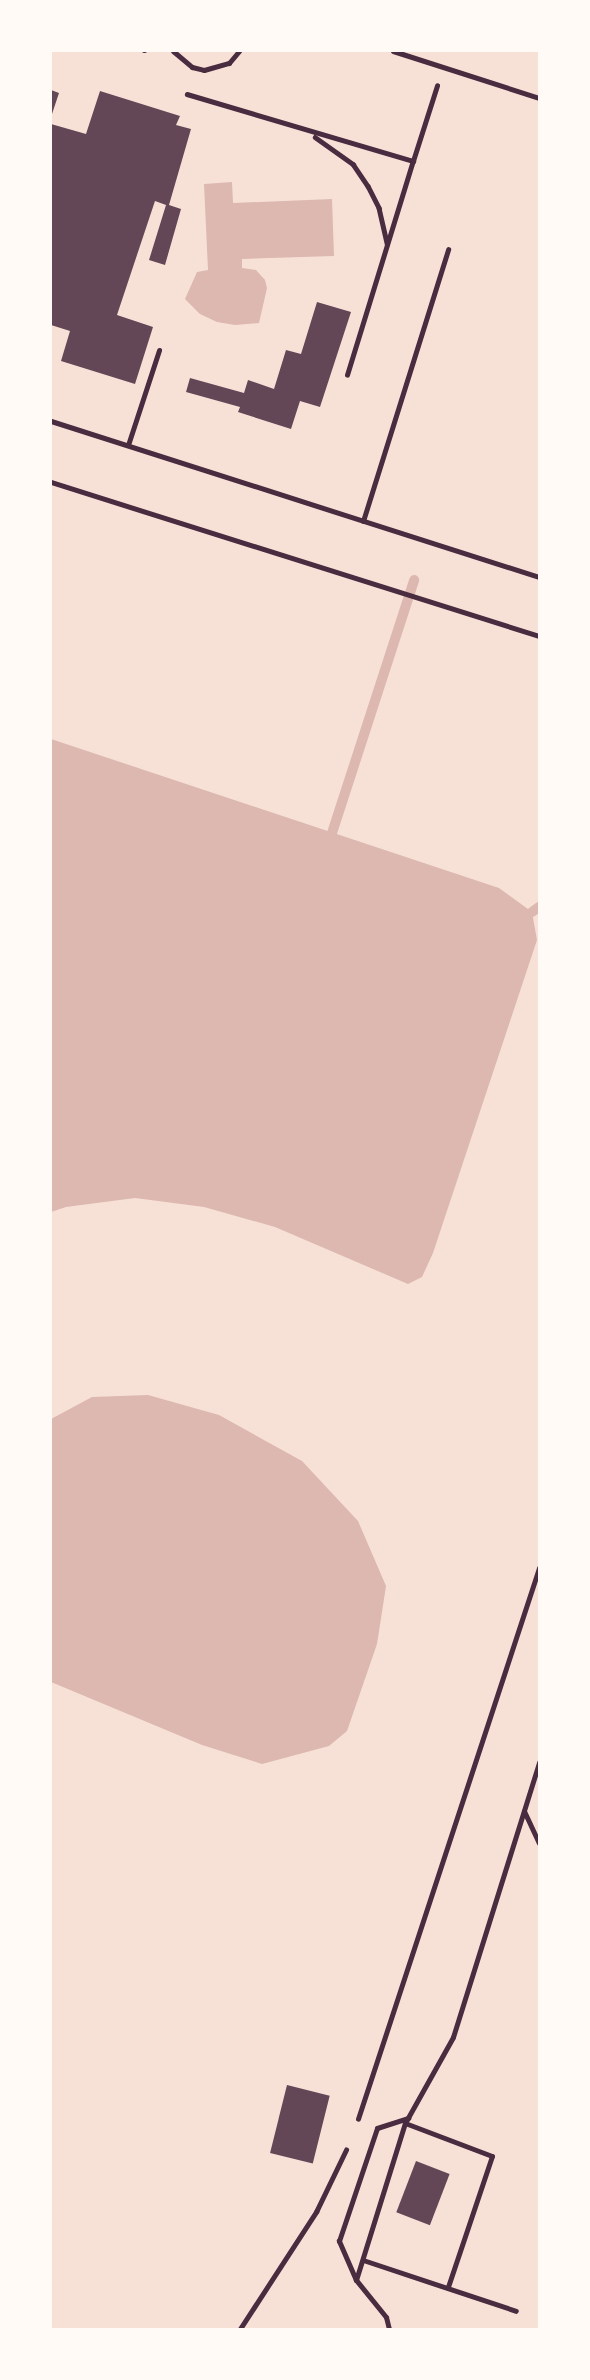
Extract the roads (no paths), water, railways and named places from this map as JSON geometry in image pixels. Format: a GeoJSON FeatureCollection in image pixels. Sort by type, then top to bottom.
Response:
{"type":"FeatureCollection","features":[{"type":"Feature","properties":{"kind":"lane"},"geometry":{"type":"LineString","coordinates":[[173,51],[192,67],[204,70],[229,62],[239,51]]}},
{"type":"Feature","properties":{"kind":"lane"},"geometry":{"type":"LineString","coordinates":[[393,51],[539,98]]}},
{"type":"Feature","properties":{"kind":"lane"},"geometry":{"type":"LineString","coordinates":[[363,521],[448,249]]}},
{"type":"Feature","properties":{"kind":"lane"},"geometry":{"type":"LineString","coordinates":[[128,446],[159,350]]}},
{"type":"Feature","properties":{"kind":"lane"},"geometry":{"type":"LineString","coordinates":[[51,421],[539,577]]}},
{"type":"Feature","properties":{"kind":"lane"},"geometry":{"type":"LineString","coordinates":[[356,2280],[406,2120],[453,2038],[539,1762]]}},
{"type":"Feature","properties":{"kind":"lane"},"geometry":{"type":"LineString","coordinates":[[524,1811],[539,1843]]}},
{"type":"Feature","properties":{"kind":"lane"},"geometry":{"type":"LineString","coordinates":[[389,2329],[386,2317],[356,2280],[339,2241],[377,2128],[406,2120],[492,2156],[448,2287]]}},
{"type":"Feature","properties":{"kind":"lane"},"geometry":{"type":"LineString","coordinates":[[363,2260],[516,2311]]}},
{"type":"Feature","properties":{"kind":"waterway"},"geometry":{"type":"LineString","coordinates":[[332,833],[414,580]]}},
{"type":"Feature","properties":{"kind":"waterway"},"geometry":{"type":"LineString","coordinates":[[532,912],[539,907]]}}]}
